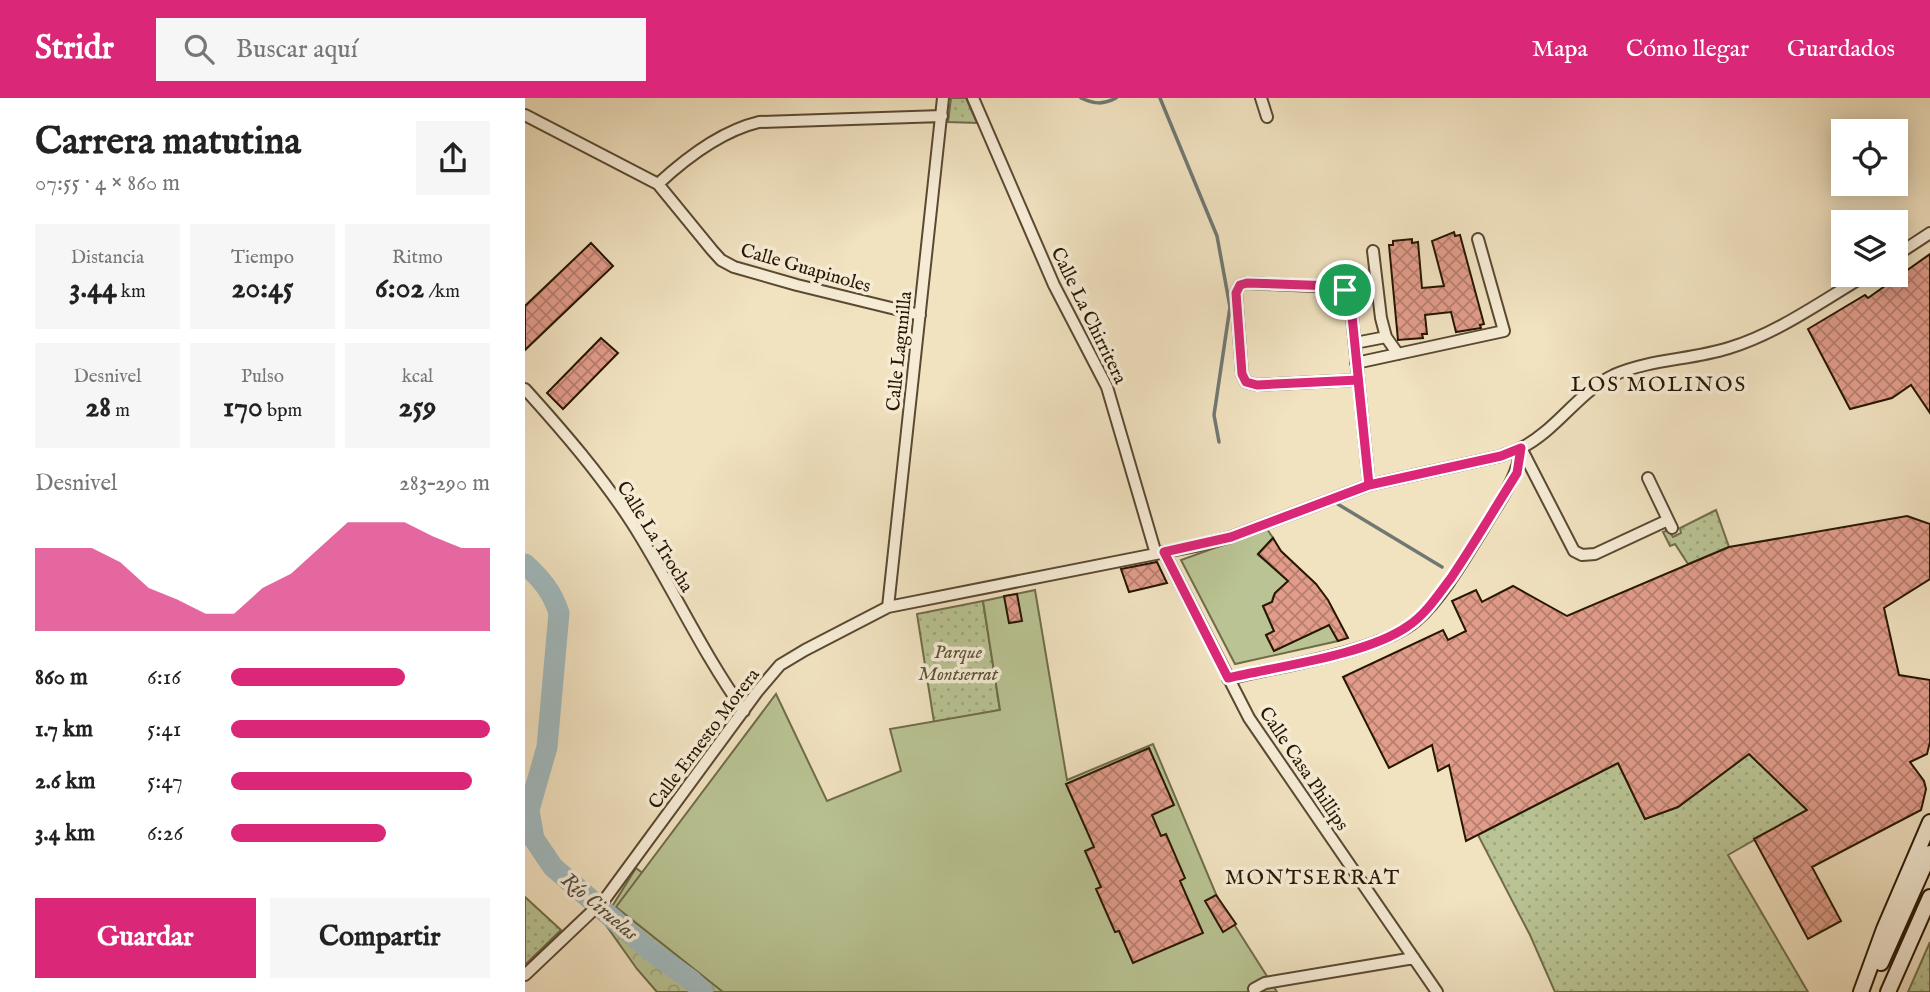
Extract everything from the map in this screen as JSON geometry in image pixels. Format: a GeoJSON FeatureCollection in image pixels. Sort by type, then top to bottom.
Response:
{"type":"FeatureCollection","features":[{"type":"Feature","properties":{"kind":"main road"},"geometry":{"type":"LineString","coordinates":[[1861,992],[1930,822]]}},
{"type":"Feature","properties":{"kind":"main road"},"geometry":{"type":"LineString","coordinates":[[1868,992],[1930,853]]}},
{"type":"Feature","properties":{"kind":"main road"},"geometry":{"type":"LineString","coordinates":[[1888,992],[1930,897]]}},
{"type":"Feature","properties":{"kind":"main road"},"geometry":{"type":"LineString","coordinates":[[1898,992],[1930,918]]}},
{"type":"Feature","properties":{"kind":"street","name":"Calle Lagunilla"},"geometry":{"type":"LineString","coordinates":[[888,607],[943,98]]}},
{"type":"Feature","properties":{"kind":"street","name":"Calle La Chirritera"},"geometry":{"type":"LineString","coordinates":[[973,98],[1054,285],[1107,387],[1160,553]]}},
{"type":"Feature","properties":{"kind":"street"},"geometry":{"type":"LineString","coordinates":[[1261,98],[1267,117]]}},
{"type":"Feature","properties":{"kind":"street","name":"Calle Guapinoles"},"geometry":{"type":"LineString","coordinates":[[525,115],[658,184],[721,260],[734,267],[920,315]]}},
{"type":"Feature","properties":{"kind":"street"},"geometry":{"type":"LineString","coordinates":[[658,184],[678,165],[742,126],[759,122],[941,116]]}},
{"type":"Feature","properties":{"kind":"street"},"geometry":{"type":"LineString","coordinates":[[1908,247],[1930,233]]}},
{"type":"Feature","properties":{"kind":"street"},"geometry":{"type":"LineString","coordinates":[[1356,363],[1504,331],[1478,239]]}},
{"type":"Feature","properties":{"kind":"street"},"geometry":{"type":"LineString","coordinates":[[1373,251],[1381,318],[1386,337],[1398,354]]}},
{"type":"Feature","properties":{"kind":"street"},"geometry":{"type":"LineString","coordinates":[[1358,380],[1257,385],[1246,382],[1242,374],[1236,293],[1240,285],[1335,286],[1345,290],[1350,296],[1369,485]]}},
{"type":"Feature","properties":{"kind":"street","name":"Calle Ernesto Morera"},"geometry":{"type":"LineString","coordinates":[[525,975],[604,899],[780,665],[888,607],[1231,537],[1369,485],[1501,456],[1521,448],[1544,432],[1597,384],[1642,365],[1730,348],[1759,337],[1845,287]]}},
{"type":"Feature","properties":{"kind":"street"},"geometry":{"type":"LineString","coordinates":[[1355,343],[1386,337]]}},
{"type":"Feature","properties":{"kind":"street","name":"Calle La Trocha"},"geometry":{"type":"LineString","coordinates":[[525,389],[594,471],[632,523],[717,672],[744,710]]}},
{"type":"Feature","properties":{"kind":"street"},"geometry":{"type":"LineString","coordinates":[[1521,448],[1569,545],[1582,555],[1595,554],[1670,524],[1648,478]]}},
{"type":"Feature","properties":{"kind":"street"},"geometry":{"type":"LineString","coordinates":[[1228,678],[1355,649],[1397,633],[1417,620],[1469,551],[1517,473],[1521,448]]}},
{"type":"Feature","properties":{"kind":"street","name":"Calle Casa Phillips"},"geometry":{"type":"LineString","coordinates":[[1160,553],[1257,729],[1437,992]]}},
{"type":"Feature","properties":{"kind":"street"},"geometry":{"type":"LineString","coordinates":[[1254,989],[1265,984],[1414,958]]}},
{"type":"Feature","properties":{"kind":"green space"},"geometry":{"type":"Polygon","coordinates":[[[951,98],[966,98],[977,123],[948,122],[951,98]]]}},
{"type":"Feature","properties":{"kind":"green space"},"geometry":{"type":"Polygon","coordinates":[[[1716,510],[1729,547],[1688,564],[1675,544],[1670,546],[1663,532],[1668,530],[1673,537],[1681,533],[1680,528],[1716,510]]]}},
{"type":"Feature","properties":{"kind":"green space"},"geometry":{"type":"Polygon","coordinates":[[[1267,529],[1273,538],[1258,555],[1324,608],[1285,588],[1276,592],[1272,602],[1263,606],[1274,631],[1266,635],[1274,651],[1329,625],[1338,641],[1235,664],[1181,560],[1267,529]]]}},
{"type":"Feature","properties":{"kind":"green space"},"geometry":{"type":"Polygon","coordinates":[[[1035,590],[1067,780],[1153,744],[1218,899],[1277,992],[723,992],[616,907],[776,694],[827,801],[901,771],[890,729],[1000,710],[983,601],[1035,590]]]}},
{"type":"Feature","properties":{"kind":"green space","name":"Parque Montserrat"},"geometry":{"type":"Polygon","coordinates":[[[983,601],[1000,710],[934,722],[917,614],[983,601]]]}},
{"type":"Feature","properties":{"kind":"green space"},"geometry":{"type":"Polygon","coordinates":[[[1749,754],[1807,810],[1728,855],[1808,992],[1555,992],[1530,935],[1478,835],[1618,763],[1645,819],[1678,807],[1749,754]]]}},
{"type":"Feature","properties":{"kind":"green space"},"geometry":{"type":"Polygon","coordinates":[[[636,868],[712,926],[764,992],[657,992],[603,921],[636,868]]]}},
{"type":"Feature","properties":{"kind":"green space"},"geometry":{"type":"Polygon","coordinates":[[[525,897],[561,930],[525,965],[525,897]]]}},
{"type":"Feature","properties":{"kind":"green space"},"geometry":{"type":"Polygon","coordinates":[[[1930,942],[1930,992],[1908,992],[1930,942]]]}},
{"type":"Feature","properties":{"kind":"building"},"geometry":{"type":"Polygon","coordinates":[[[1454,232],[1455,236],[1460,235],[1484,324],[1480,325],[1481,328],[1456,332],[1451,312],[1425,315],[1427,334],[1422,334],[1423,338],[1398,340],[1389,245],[1393,245],[1393,241],[1412,239],[1412,243],[1418,242],[1422,288],[1444,286],[1432,241],[1454,232]]]}},
{"type":"Feature","properties":{"kind":"building"},"geometry":{"type":"Polygon","coordinates":[[[591,243],[613,266],[525,350],[525,306],[591,243]]]}},
{"type":"Feature","properties":{"kind":"building"},"geometry":{"type":"Polygon","coordinates":[[[1930,254],[1930,413],[1911,385],[1892,398],[1850,409],[1808,329],[1884,287],[1908,287],[1908,270],[1930,254]]]}},
{"type":"Feature","properties":{"kind":"building"},"geometry":{"type":"Polygon","coordinates":[[[601,338],[618,353],[563,409],[547,393],[601,338]]]}},
{"type":"Feature","properties":{"kind":"building"},"geometry":{"type":"Polygon","coordinates":[[[1907,516],[1930,524],[1930,579],[1884,608],[1899,675],[1930,680],[1930,742],[1927,754],[1910,762],[1924,781],[1926,789],[1923,802],[1921,810],[1812,867],[1841,921],[1808,939],[1754,839],[1807,810],[1749,754],[1678,807],[1645,819],[1618,763],[1466,841],[1449,765],[1438,771],[1432,745],[1389,768],[1343,677],[1443,630],[1448,640],[1466,631],[1452,601],[1476,590],[1482,602],[1513,586],[1567,616],[1729,547],[1907,516]]]}},
{"type":"Feature","properties":{"kind":"building"},"geometry":{"type":"Polygon","coordinates":[[[1273,538],[1281,551],[1316,584],[1328,600],[1348,638],[1338,641],[1329,625],[1274,651],[1266,635],[1274,631],[1263,606],[1272,602],[1275,593],[1288,581],[1258,554],[1273,538]]]}},
{"type":"Feature","properties":{"kind":"building"},"geometry":{"type":"Polygon","coordinates":[[[1157,562],[1167,583],[1129,592],[1121,569],[1157,562]]]}},
{"type":"Feature","properties":{"kind":"building"},"geometry":{"type":"Polygon","coordinates":[[[1017,594],[1022,621],[1009,623],[1004,596],[1017,594]]]}},
{"type":"Feature","properties":{"kind":"building"},"geometry":{"type":"Polygon","coordinates":[[[1149,748],[1174,805],[1152,815],[1161,836],[1166,834],[1185,878],[1180,881],[1203,933],[1133,963],[1119,931],[1115,932],[1096,889],[1101,887],[1085,851],[1094,847],[1066,784],[1149,748]]]}},
{"type":"Feature","properties":{"kind":"building"},"geometry":{"type":"Polygon","coordinates":[[[1216,895],[1236,924],[1223,932],[1205,901],[1216,895]]]}},
{"type":"Feature","properties":{"kind":"waterway"},"geometry":{"type":"LineString","coordinates":[[1081,98],[1099,103],[1116,98]]}},
{"type":"Feature","properties":{"kind":"waterway"},"geometry":{"type":"LineString","coordinates":[[1160,98],[1217,236],[1230,307],[1214,415],[1219,442]]}},
{"type":"Feature","properties":{"kind":"waterway"},"geometry":{"type":"LineString","coordinates":[[1336,503],[1442,567]]}},
{"type":"Feature","properties":{"kind":"waterway","name":"Río Ciruelas"},"geometry":{"type":"LineString","coordinates":[[525,564],[545,586],[559,613],[547,747],[529,810],[534,839],[553,867],[648,949],[703,992]]}},
{"type":"Feature","properties":{"kind":"district","name":"LOS MOLINOS"},"geometry":{"type":"Point","coordinates":[1659,384]}},
{"type":"Feature","properties":{"kind":"district","name":"MONTSERRAT"},"geometry":{"type":"Point","coordinates":[1313,877]}},
{"type":"Feature","properties":{"kind":"route"},"geometry":{"type":"LineString","coordinates":[[1345,290],[1335,286],[1240,285],[1236,293],[1242,374],[1246,382],[1257,385],[1358,380],[1369,485],[1501,456],[1521,448],[1517,473],[1469,551],[1438,595],[1427,610],[1407,628],[1355,649],[1228,678],[1164,552],[1231,537],[1369,485],[1350,296],[1345,290]]}}]}
